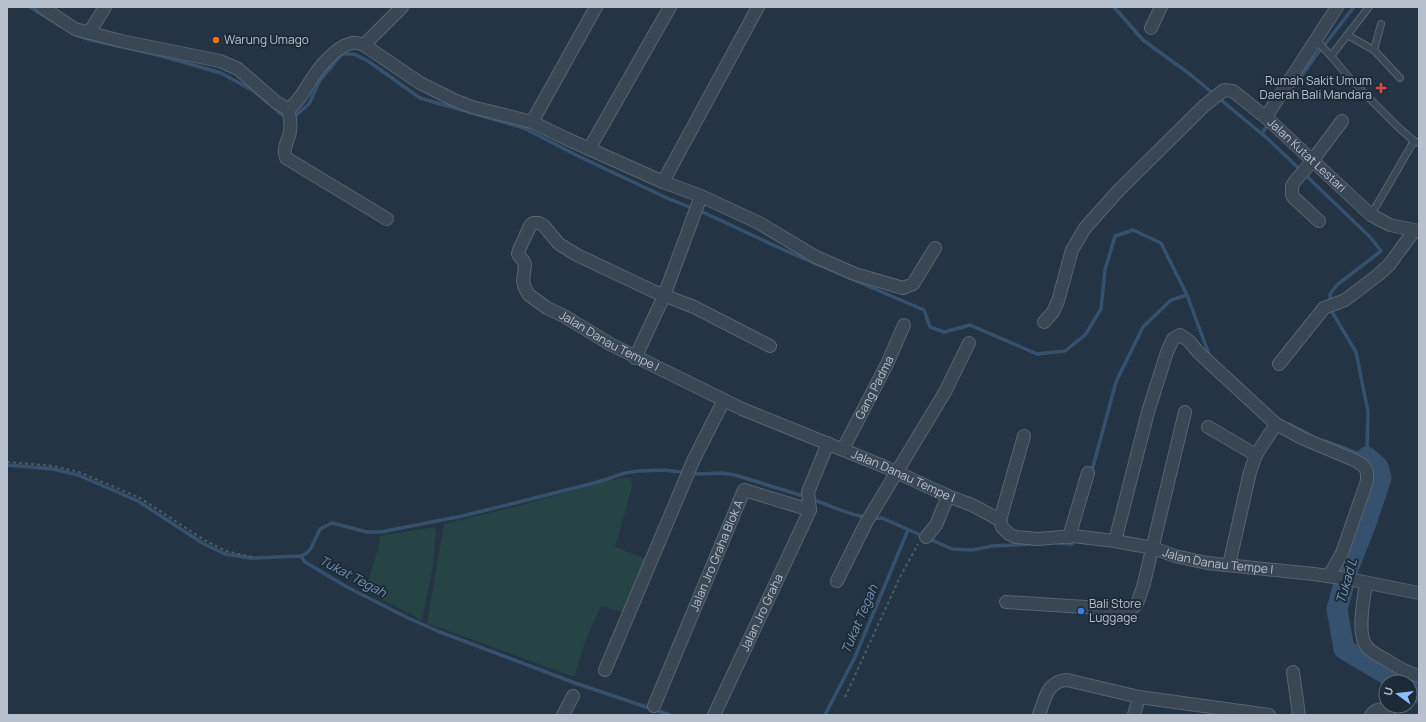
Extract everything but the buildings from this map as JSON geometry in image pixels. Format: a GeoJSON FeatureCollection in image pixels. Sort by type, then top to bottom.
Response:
{"type":"FeatureCollection","features":[{"type":"Feature","properties":{"kind":"street"},"geometry":{"type":"LineString","coordinates":[[42,7],[75,29],[121,42],[220,61],[238,69],[276,102],[289,111]]}},
{"type":"Feature","properties":{"kind":"street"},"geometry":{"type":"LineString","coordinates":[[89,33],[105,7]]}},
{"type":"Feature","properties":{"kind":"street"},"geometry":{"type":"LineString","coordinates":[[364,45],[402,7]]}},
{"type":"Feature","properties":{"kind":"street"},"geometry":{"type":"LineString","coordinates":[[532,122],[596,7]]}},
{"type":"Feature","properties":{"kind":"street"},"geometry":{"type":"LineString","coordinates":[[589,149],[670,7]]}},
{"type":"Feature","properties":{"kind":"street"},"geometry":{"type":"LineString","coordinates":[[662,182],[758,7]]}},
{"type":"Feature","properties":{"kind":"street"},"geometry":{"type":"LineString","coordinates":[[1151,28],[1161,7]]}},
{"type":"Feature","properties":{"kind":"street","name":"Jalan Kutat Lestari"},"geometry":{"type":"LineString","coordinates":[[1337,7],[1318,42],[1270,120],[1311,162],[1371,215],[1390,225],[1416,231]]}},
{"type":"Feature","properties":{"kind":"street"},"geometry":{"type":"LineString","coordinates":[[387,219],[286,158],[284,149],[290,134],[289,111],[325,62],[342,47],[354,43],[364,45],[420,83],[454,100],[472,107],[532,122],[700,199],[759,223],[816,257],[855,274],[903,288],[913,284],[935,248]]}},
{"type":"Feature","properties":{"kind":"street"},"geometry":{"type":"LineString","coordinates":[[1044,322],[1053,312],[1058,301],[1072,250],[1085,228],[1119,190],[1204,106],[1224,90],[1233,91],[1270,120]]}},
{"type":"Feature","properties":{"kind":"street"},"geometry":{"type":"LineString","coordinates":[[1319,221],[1292,195],[1292,186],[1298,176],[1311,162],[1342,121]]}},
{"type":"Feature","properties":{"kind":"street"},"geometry":{"type":"LineString","coordinates":[[635,358],[664,296],[700,199]]}},
{"type":"Feature","properties":{"kind":"street","name":"Jalan Danau Tempe I"},"geometry":{"type":"LineString","coordinates":[[664,296],[566,248],[539,223],[533,223],[530,226],[518,254],[525,265],[522,281],[529,295],[547,308],[564,316],[610,344],[635,358],[765,419],[843,449],[898,472],[948,496],[972,505],[1000,520],[1002,527],[1009,534],[1016,537],[1038,539],[1072,536],[1115,541],[1153,548],[1175,556],[1229,566],[1330,577],[1419,593]]}},
{"type":"Feature","properties":{"kind":"street"},"geometry":{"type":"LineString","coordinates":[[1279,364],[1324,308],[1345,300],[1362,288],[1389,265],[1416,231]]}},
{"type":"Feature","properties":{"kind":"street"},"geometry":{"type":"LineString","coordinates":[[664,296],[694,307],[770,346]]}},
{"type":"Feature","properties":{"kind":"street","name":"Gang Padma"},"geometry":{"type":"LineString","coordinates":[[843,449],[887,364],[904,325]]}},
{"type":"Feature","properties":{"kind":"street"},"geometry":{"type":"LineString","coordinates":[[1115,541],[1148,412],[1168,348],[1176,336],[1180,335],[1186,338],[1198,352],[1276,424],[1302,438],[1354,460],[1364,466],[1367,472],[1367,481],[1342,553],[1330,577]]}},
{"type":"Feature","properties":{"kind":"street"},"geometry":{"type":"LineString","coordinates":[[838,581],[866,523],[945,392],[969,343]]}},
{"type":"Feature","properties":{"kind":"street"},"geometry":{"type":"LineString","coordinates":[[605,670],[694,459],[724,400]]}},
{"type":"Feature","properties":{"kind":"street"},"geometry":{"type":"LineString","coordinates":[[1006,602],[1117,609],[1134,607],[1143,587],[1185,412]]}},
{"type":"Feature","properties":{"kind":"street"},"geometry":{"type":"LineString","coordinates":[[1229,566],[1243,498],[1256,455],[1276,424]]}},
{"type":"Feature","properties":{"kind":"street"},"geometry":{"type":"LineString","coordinates":[[1208,427],[1256,455]]}},
{"type":"Feature","properties":{"kind":"street"},"geometry":{"type":"LineString","coordinates":[[1000,520],[1024,436]]}},
{"type":"Feature","properties":{"kind":"street"},"geometry":{"type":"LineString","coordinates":[[810,510],[808,492],[828,443]]}},
{"type":"Feature","properties":{"kind":"street"},"geometry":{"type":"LineString","coordinates":[[1069,537],[1088,473]]}},
{"type":"Feature","properties":{"kind":"street","name":"Jalan Jro Graha Blok A"},"geometry":{"type":"LineString","coordinates":[[654,706],[744,490],[810,510]]}},
{"type":"Feature","properties":{"kind":"street"},"geometry":{"type":"LineString","coordinates":[[926,537],[936,525],[948,496]]}},
{"type":"Feature","properties":{"kind":"street","name":"Jalan Jro Graha"},"geometry":{"type":"LineString","coordinates":[[714,715],[810,510]]}},
{"type":"Feature","properties":{"kind":"street"},"geometry":{"type":"LineString","coordinates":[[1360,582],[1362,636],[1366,646],[1372,652],[1390,663],[1419,676]]}},
{"type":"Feature","properties":{"kind":"street"},"geometry":{"type":"LineString","coordinates":[[1292,672],[1299,715]]}},
{"type":"Feature","properties":{"kind":"street"},"geometry":{"type":"LineString","coordinates":[[1039,715],[1050,688],[1059,680],[1067,680],[1213,711],[1269,715]]}},
{"type":"Feature","properties":{"kind":"street"},"geometry":{"type":"LineString","coordinates":[[563,715],[573,696]]}},
{"type":"Feature","properties":{"kind":"street"},"geometry":{"type":"LineString","coordinates":[[1134,715],[1139,696]]}},
{"type":"Feature","properties":{"kind":"street"},"geometry":{"type":"LineString","coordinates":[[1371,715],[1374,711],[1381,709],[1389,715]]}},
{"type":"Feature","properties":{"kind":"lane"},"geometry":{"type":"LineString","coordinates":[[1331,56],[1369,7]]}},
{"type":"Feature","properties":{"kind":"lane"},"geometry":{"type":"LineString","coordinates":[[1374,50],[1381,24]]}},
{"type":"Feature","properties":{"kind":"lane"},"geometry":{"type":"LineString","coordinates":[[1347,35],[1374,50],[1400,78]]}},
{"type":"Feature","properties":{"kind":"lane"},"geometry":{"type":"LineString","coordinates":[[1318,42],[1353,82],[1416,142],[1371,215]]}},
{"type":"Feature","properties":{"kind":"path"},"geometry":{"type":"LineString","coordinates":[[7,462],[54,466],[79,472],[140,498],[206,541],[226,551],[252,557]]}},
{"type":"Feature","properties":{"kind":"path"},"geometry":{"type":"LineString","coordinates":[[845,697],[900,577],[916,547]]}},
{"type":"Feature","properties":{"kind":"green space"},"geometry":{"type":"Polygon","coordinates":[[[631,477],[632,487],[615,547],[649,560],[626,613],[601,606],[586,639],[574,677],[427,623],[444,524],[518,506],[607,481],[631,477]]]}},
{"type":"Feature","properties":{"kind":"green space"},"geometry":{"type":"Polygon","coordinates":[[[434,527],[436,531],[433,566],[422,619],[419,620],[415,616],[365,591],[378,549],[380,536],[434,527]]]}},
{"type":"Feature","properties":{"kind":"waterway"},"geometry":{"type":"LineString","coordinates":[[30,7],[62,27]]}},
{"type":"Feature","properties":{"kind":"waterway"},"geometry":{"type":"LineString","coordinates":[[1114,7],[1143,40],[1191,75],[1268,139],[1370,237],[1381,251],[1337,285],[1330,294],[1332,312],[1356,352],[1368,412],[1367,457],[1325,441]]}},
{"type":"Feature","properties":{"kind":"waterway"},"geometry":{"type":"LineString","coordinates":[[1286,97],[1354,7]]}},
{"type":"Feature","properties":{"kind":"waterway"},"geometry":{"type":"LineString","coordinates":[[76,35],[91,40],[158,55],[221,73],[254,91],[281,114],[295,116],[309,104],[320,80],[342,54],[354,54],[368,61],[420,98],[524,128],[578,156],[667,198],[707,214],[784,250],[924,310],[930,327],[944,332],[970,325],[1037,354],[1065,351],[1085,335],[1101,309],[1105,270],[1115,236],[1133,230],[1161,243],[1187,295],[1210,357]]}},
{"type":"Feature","properties":{"kind":"waterway"},"geometry":{"type":"LineString","coordinates":[[1262,134],[1269,122]]}},
{"type":"Feature","properties":{"kind":"waterway"},"geometry":{"type":"LineString","coordinates":[[1091,474],[1116,382],[1143,327],[1171,300],[1187,295]]}},
{"type":"Feature","properties":{"kind":"waterway"},"geometry":{"type":"LineString","coordinates":[[1289,424],[1312,436]]}},
{"type":"Feature","properties":{"kind":"waterway","name":"Tukad L"},"geometry":{"type":"LineString","coordinates":[[1367,457],[1378,467],[1381,478],[1366,523],[1348,569],[1337,609],[1344,649],[1386,674]]}},
{"type":"Feature","properties":{"kind":"waterway"},"geometry":{"type":"LineString","coordinates":[[7,465],[53,469],[78,475],[138,501],[204,544],[225,554],[251,558],[301,556],[307,553],[311,548],[320,529],[332,523],[367,532],[381,532],[462,516],[598,482],[625,473],[639,471],[663,470],[698,474],[722,473],[735,475],[800,495]]}},
{"type":"Feature","properties":{"kind":"waterway"},"geometry":{"type":"LineString","coordinates":[[817,501],[857,515],[882,518],[952,549],[972,550],[992,546],[1034,544]]}},
{"type":"Feature","properties":{"kind":"waterway","name":"Tukat Tegah"},"geometry":{"type":"LineString","coordinates":[[825,715],[855,657],[908,530]]}},
{"type":"Feature","properties":{"kind":"waterway"},"geometry":{"type":"LineString","coordinates":[[1058,543],[1072,544]]}},
{"type":"Feature","properties":{"kind":"waterway","name":"Tukat Tegah"},"geometry":{"type":"LineString","coordinates":[[301,556],[305,562],[347,587],[408,618],[440,632],[575,683],[670,715]]}},
{"type":"Feature","properties":{"kind":"place","name":"Warung Umago"},"geometry":{"type":"Point","coordinates":[216,40]}},
{"type":"Feature","properties":{"kind":"place","name":"Rumah Sakit Umum Daerah Bali Mandara"},"geometry":{"type":"Point","coordinates":[1381,88]}},
{"type":"Feature","properties":{"kind":"place","name":"Bali Store Luggage"},"geometry":{"type":"Point","coordinates":[1081,611]}}]}
